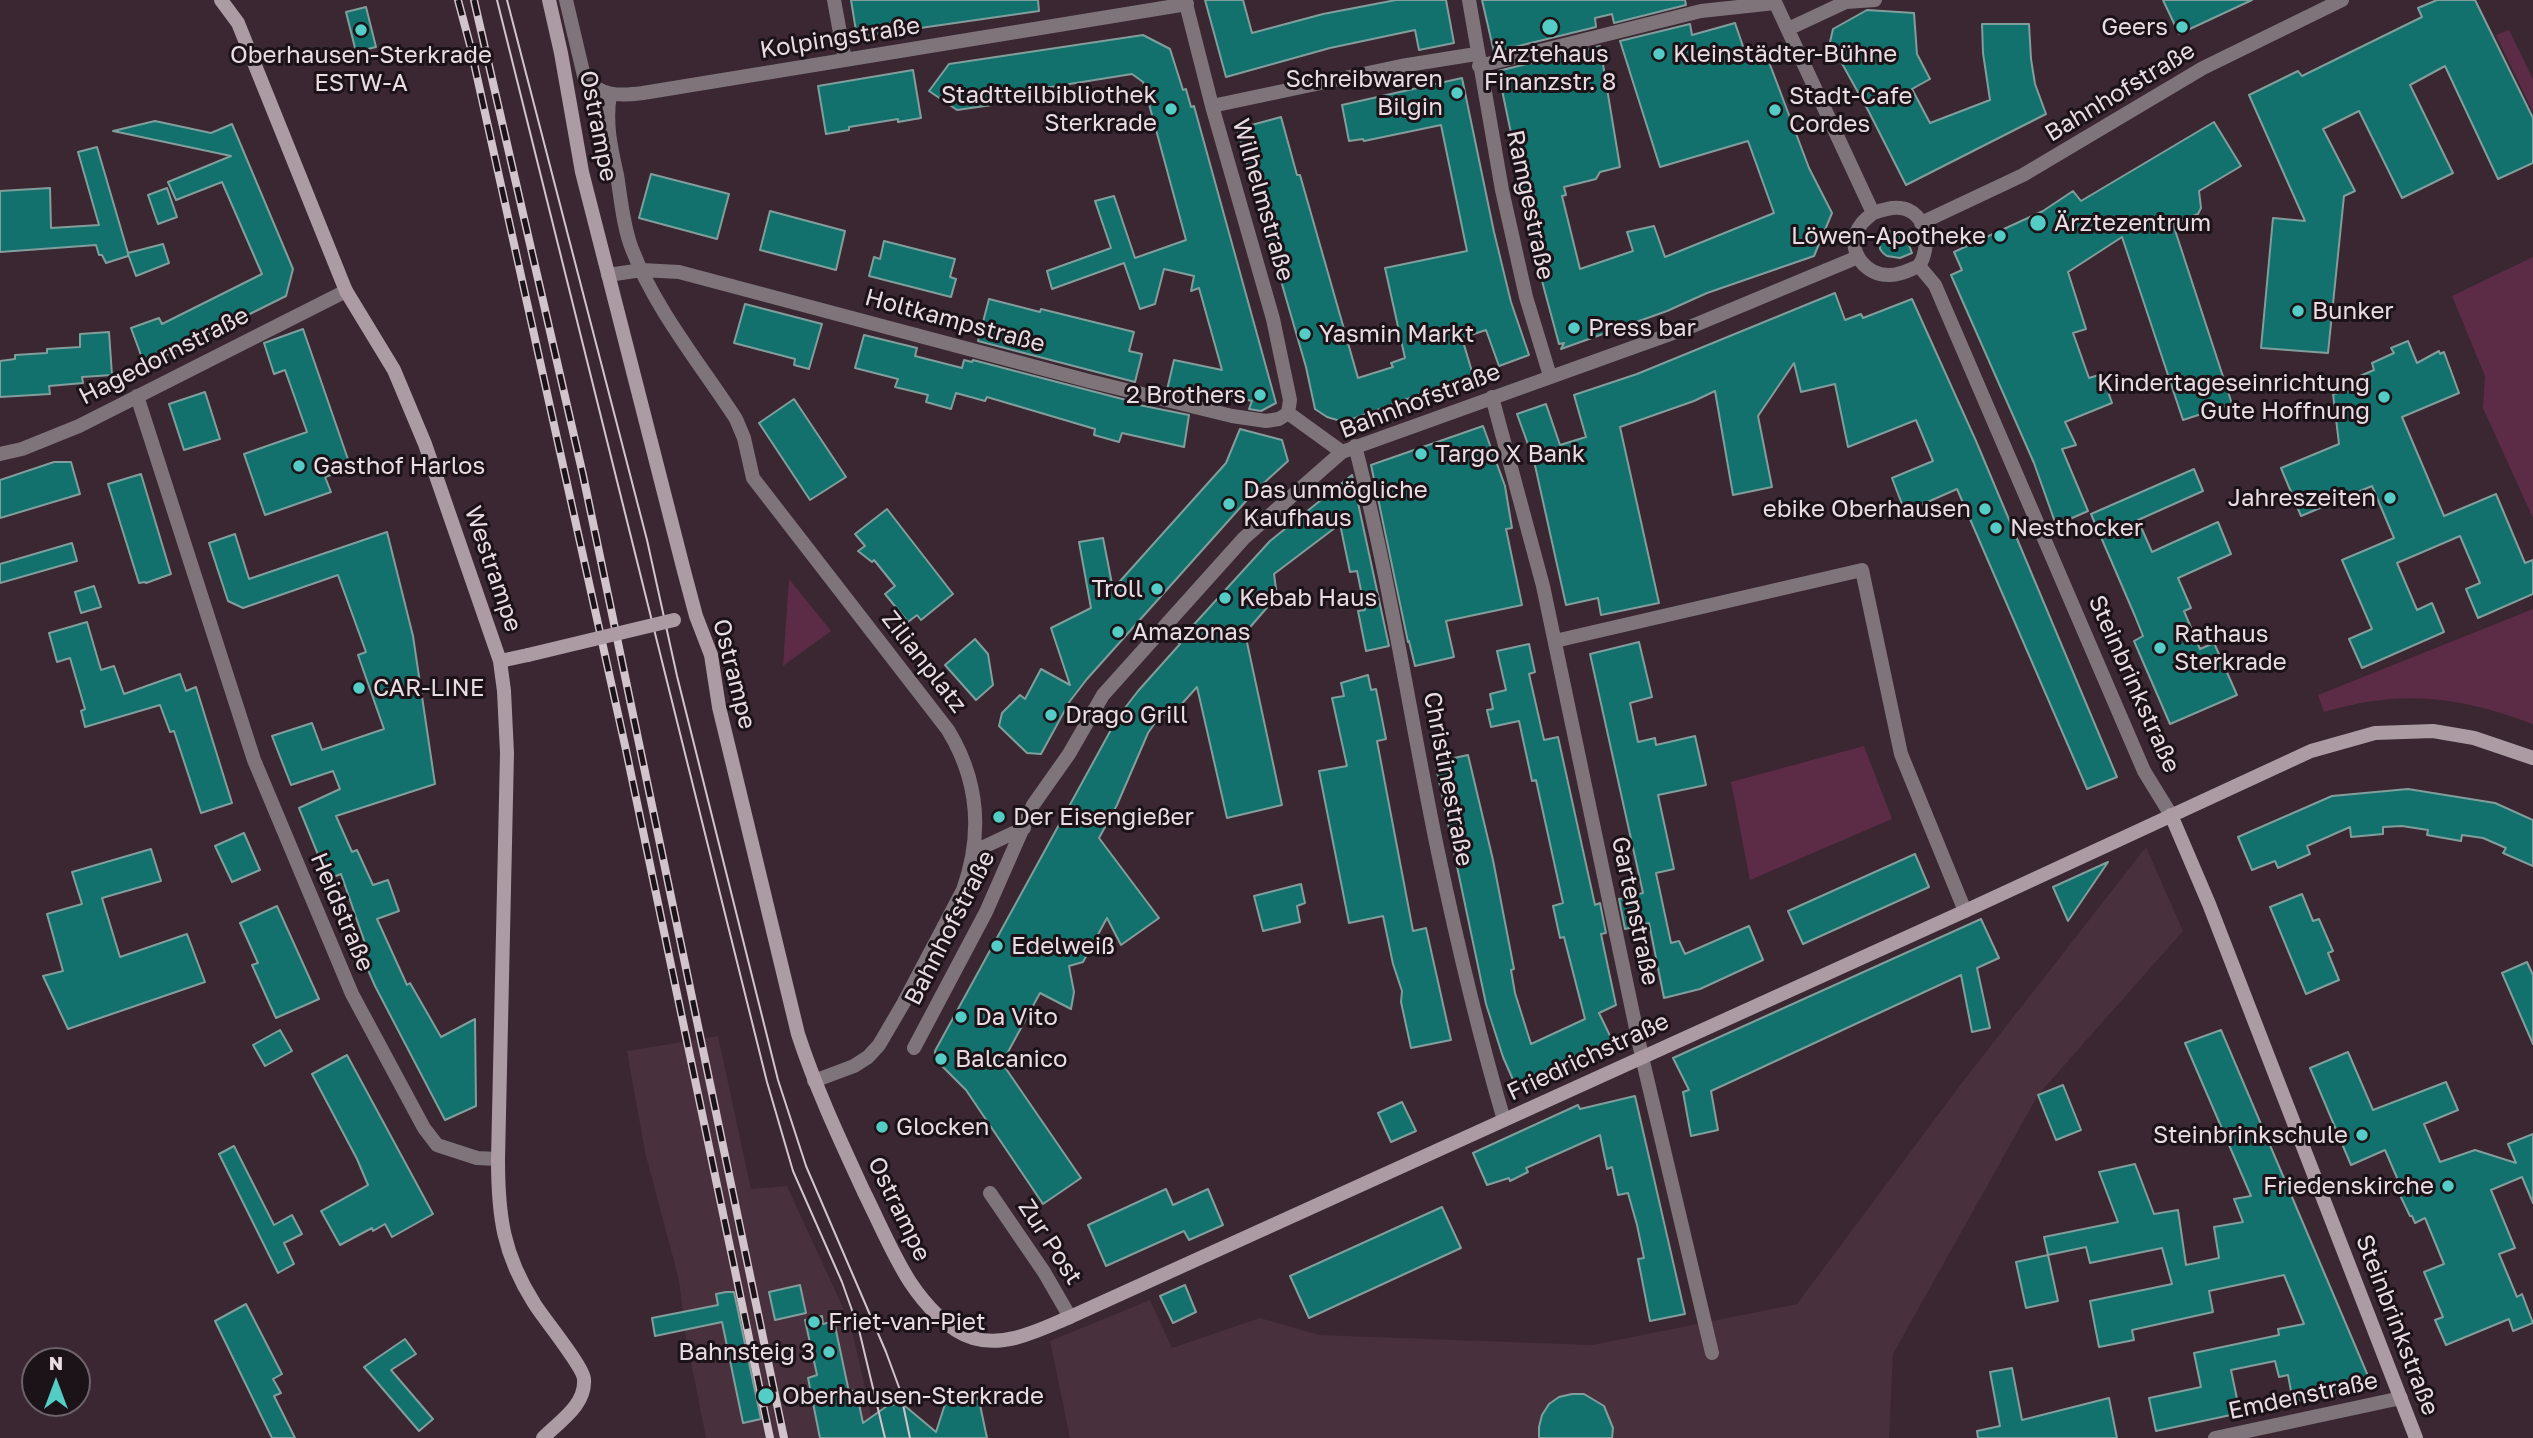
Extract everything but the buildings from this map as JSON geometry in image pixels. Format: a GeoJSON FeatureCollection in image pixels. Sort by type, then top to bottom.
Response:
{"type":"FeatureCollection","features":[{"type":"Feature","properties":{"kind":"main road","name":"Westrampe"},"geometry":{"type":"LineString","coordinates":[[221,0],[238,23],[346,291],[394,370],[413,413],[500,661],[505,702],[507,766],[498,1159]]}},
{"type":"Feature","properties":{"kind":"main road","name":"Ostrampe"},"geometry":{"type":"LineString","coordinates":[[548,0],[561,53],[582,172],[696,616],[711,655],[719,707],[784,980],[814,1081],[891,1250],[917,1292],[952,1328]]}},
{"type":"Feature","properties":{"kind":"main road"},"geometry":{"type":"LineString","coordinates":[[500,661],[696,616]]}},
{"type":"Feature","properties":{"kind":"main road","name":"Friedrichstraße"},"geometry":{"type":"LineString","coordinates":[[952,1328],[971,1338],[1002,1340],[1022,1336],[1070,1317],[2311,751],[2375,733],[2405,730],[2455,734],[2533,758]]}},
{"type":"Feature","properties":{"kind":"main road","name":"Steinbrinkstraße"},"geometry":{"type":"LineString","coordinates":[[2171,815],[2209,904],[2416,1438]]}},
{"type":"Feature","properties":{"kind":"main road"},"geometry":{"type":"LineString","coordinates":[[498,1159],[499,1213],[513,1262],[536,1306],[577,1362],[584,1377],[579,1403],[543,1438]]}},
{"type":"Feature","properties":{"kind":"street"},"geometry":{"type":"LineString","coordinates":[[566,0],[584,76],[610,95]]}},
{"type":"Feature","properties":{"kind":"street"},"geometry":{"type":"LineString","coordinates":[[834,0],[845,60]]}},
{"type":"Feature","properties":{"kind":"street","name":"Ramgestraße"},"geometry":{"type":"LineString","coordinates":[[1469,0],[1502,190],[1526,297],[1550,376]]}},
{"type":"Feature","properties":{"kind":"street"},"geometry":{"type":"LineString","coordinates":[[1788,29],[1846,2],[1875,0]]}},
{"type":"Feature","properties":{"kind":"street","name":"Bahnhofstraße"},"geometry":{"type":"LineString","coordinates":[[1921,223],[2023,175],[2203,68],[2342,0]]}},
{"type":"Feature","properties":{"kind":"street"},"geometry":{"type":"LineString","coordinates":[[1212,106],[1401,66],[1478,60],[1701,11],[1775,1],[1873,213]]}},
{"type":"Feature","properties":{"kind":"street","name":"Kolpingstraße"},"geometry":{"type":"LineString","coordinates":[[610,95],[643,93],[1186,2]]}},
{"type":"Feature","properties":{"kind":"street","name":"Wilhelmstraße"},"geometry":{"type":"LineString","coordinates":[[1186,2],[1212,106],[1273,319],[1290,400],[1288,413]]}},
{"type":"Feature","properties":{"kind":"street","name":"Ostrampe"},"geometry":{"type":"LineString","coordinates":[[610,95],[607,110],[613,157],[631,246],[642,270]]}},
{"type":"Feature","properties":{"kind":"street"},"geometry":{"type":"LineString","coordinates":[[1904,208],[1921,223],[1927,247],[1919,266],[1889,276],[1874,273],[1858,257],[1854,243],[1856,234],[1861,223],[1873,213],[1904,208]]}},
{"type":"Feature","properties":{"kind":"street","name":"Bahnhofstraße"},"geometry":{"type":"LineString","coordinates":[[914,1048],[986,912],[1032,805],[1069,754],[1103,695],[1244,538],[1349,449],[1690,327],[1858,257]]}},
{"type":"Feature","properties":{"kind":"street","name":"Steinbrinkstraße"},"geometry":{"type":"LineString","coordinates":[[1919,266],[1935,285],[2144,771],[2171,815]]}},
{"type":"Feature","properties":{"kind":"street","name":"Holtkampstraße"},"geometry":{"type":"LineString","coordinates":[[608,275],[642,270],[695,275],[1088,381],[1232,416],[1266,421],[1279,419],[1288,413]]}},
{"type":"Feature","properties":{"kind":"street","name":"Zilianplatz"},"geometry":{"type":"LineString","coordinates":[[642,270],[657,298],[736,419],[744,438],[753,478],[953,738],[968,773],[974,799],[975,851],[963,890],[903,1004],[868,1057],[854,1066],[814,1081]]}},
{"type":"Feature","properties":{"kind":"street","name":"Hagedornstraße"},"geometry":{"type":"LineString","coordinates":[[0,454],[51,438],[346,291]]}},
{"type":"Feature","properties":{"kind":"street","name":"Heidstraße"},"geometry":{"type":"LineString","coordinates":[[137,396],[254,760],[352,993],[424,1128],[437,1145],[477,1158],[498,1159]]}},
{"type":"Feature","properties":{"kind":"street","name":"Gartenstraße"},"geometry":{"type":"LineString","coordinates":[[1492,397],[1543,586],[1642,1057],[1712,1353]]}},
{"type":"Feature","properties":{"kind":"street"},"geometry":{"type":"LineString","coordinates":[[1288,413],[1349,449]]}},
{"type":"Feature","properties":{"kind":"street","name":"Christinestraße"},"geometry":{"type":"LineString","coordinates":[[1349,449],[1386,583],[1438,853],[1483,1048],[1504,1120]]}},
{"type":"Feature","properties":{"kind":"street"},"geometry":{"type":"LineString","coordinates":[[1555,641],[1862,570],[1902,754],[1965,911]]}},
{"type":"Feature","properties":{"kind":"street","name":"Bahnhofstraße"},"geometry":{"type":"LineString","coordinates":[[975,851],[1024,828]]}},
{"type":"Feature","properties":{"kind":"street","name":"Zur Post"},"geometry":{"type":"LineString","coordinates":[[990,1193],[1044,1272],[1070,1317]]}},
{"type":"Feature","properties":{"kind":"street","name":"Emdenstraße"},"geometry":{"type":"LineString","coordinates":[[2215,1438],[2401,1398]]}},
{"type":"Feature","properties":{"kind":"shaded area"},"geometry":{"type":"Polygon","coordinates":[[[2509,30],[2533,79],[2533,112],[2496,35],[2509,30]]]}},
{"type":"Feature","properties":{"kind":"shaded area"},"geometry":{"type":"Polygon","coordinates":[[[2533,257],[2533,518],[2483,408],[2485,376],[2452,296],[2533,257]]]}},
{"type":"Feature","properties":{"kind":"shaded area"},"geometry":{"type":"Polygon","coordinates":[[[789,579],[831,631],[783,666],[789,579]]]}},
{"type":"Feature","properties":{"kind":"shaded area"},"geometry":{"type":"Polygon","coordinates":[[[2533,609],[2533,724],[2480,707],[2430,699],[2379,700],[2324,712],[2318,695],[2533,609]]]}},
{"type":"Feature","properties":{"kind":"shaded area"},"geometry":{"type":"Polygon","coordinates":[[[1864,746],[1892,819],[1750,880],[1731,782],[1864,746]]]}},
{"type":"Feature","properties":{"kind":"shaded area"},"geometry":{"type":"Polygon","coordinates":[[[2146,847],[2183,931],[2038,1095],[1893,1354],[1889,1438],[1070,1438],[1050,1341],[1150,1300],[1172,1348],[1260,1318],[1319,1335],[1592,1345],[1797,1304],[1961,1084],[2146,847]]]}},
{"type":"Feature","properties":{"kind":"shaded area"},"geometry":{"type":"Polygon","coordinates":[[[718,1036],[751,1189],[787,1186],[851,1325],[876,1438],[706,1438],[685,1332],[679,1280],[645,1152],[627,1051],[718,1036]]]}},
{"type":"Feature","properties":{"kind":"tram line"},"geometry":{"type":"LineString","coordinates":[[497,0],[767,1082],[793,1171],[842,1282],[859,1330],[885,1438]]}},
{"type":"Feature","properties":{"kind":"tram line"},"geometry":{"type":"LineString","coordinates":[[507,0],[647,540],[677,676],[778,1080],[806,1166],[886,1352],[900,1390],[910,1438]]}},
{"type":"Feature","properties":{"kind":"railway"},"geometry":{"type":"LineString","coordinates":[[458,0],[626,750],[770,1438]]}},
{"type":"Feature","properties":{"kind":"railway"},"geometry":{"type":"LineString","coordinates":[[474,0],[583,475],[784,1438]]}},
{"type":"Feature","properties":{"kind":"place","name":"Ärztehaus Finanzstr. 8"},"geometry":{"type":"Point","coordinates":[1550,27]}},
{"type":"Feature","properties":{"kind":"place","name":"Geers"},"geometry":{"type":"Point","coordinates":[2182,27]}},
{"type":"Feature","properties":{"kind":"place","name":"Oberhausen-Sterkrade ESTW-A"},"geometry":{"type":"Point","coordinates":[361,30]}},
{"type":"Feature","properties":{"kind":"place","name":"Kleinstädter-Bühne"},"geometry":{"type":"Point","coordinates":[1659,54]}},
{"type":"Feature","properties":{"kind":"place","name":"Schreibwaren Bilgin"},"geometry":{"type":"Point","coordinates":[1457,93]}},
{"type":"Feature","properties":{"kind":"place","name":"Stadtteilbibliothek Sterkrade"},"geometry":{"type":"Point","coordinates":[1171,109]}},
{"type":"Feature","properties":{"kind":"place","name":"Stadt-Cafe Cordes"},"geometry":{"type":"Point","coordinates":[1775,110]}},
{"type":"Feature","properties":{"kind":"place","name":"Ärztezentrum"},"geometry":{"type":"Point","coordinates":[2038,223]}},
{"type":"Feature","properties":{"kind":"place","name":"Löwen-Apotheke"},"geometry":{"type":"Point","coordinates":[2000,236]}},
{"type":"Feature","properties":{"kind":"place","name":"Bunker"},"geometry":{"type":"Point","coordinates":[2298,311]}},
{"type":"Feature","properties":{"kind":"place","name":"Press bar"},"geometry":{"type":"Point","coordinates":[1574,328]}},
{"type":"Feature","properties":{"kind":"place","name":"Yasmin Markt"},"geometry":{"type":"Point","coordinates":[1305,334]}},
{"type":"Feature","properties":{"kind":"place","name":"2 Brothers"},"geometry":{"type":"Point","coordinates":[1260,395]}},
{"type":"Feature","properties":{"kind":"place","name":"Kindertageseinrichtung Gute Hoffnung"},"geometry":{"type":"Point","coordinates":[2384,397]}},
{"type":"Feature","properties":{"kind":"place","name":"Targo X Bank"},"geometry":{"type":"Point","coordinates":[1421,454]}},
{"type":"Feature","properties":{"kind":"place","name":"Gasthof Harlos"},"geometry":{"type":"Point","coordinates":[299,466]}},
{"type":"Feature","properties":{"kind":"place","name":"Jahreszeiten"},"geometry":{"type":"Point","coordinates":[2390,498]}},
{"type":"Feature","properties":{"kind":"place","name":"Das unmögliche Kaufhaus"},"geometry":{"type":"Point","coordinates":[1229,504]}},
{"type":"Feature","properties":{"kind":"place","name":"ebike Oberhausen"},"geometry":{"type":"Point","coordinates":[1985,509]}},
{"type":"Feature","properties":{"kind":"place","name":"Nesthocker"},"geometry":{"type":"Point","coordinates":[1996,528]}},
{"type":"Feature","properties":{"kind":"place","name":"Troll"},"geometry":{"type":"Point","coordinates":[1157,589]}},
{"type":"Feature","properties":{"kind":"place","name":"Kebab Haus"},"geometry":{"type":"Point","coordinates":[1225,598]}},
{"type":"Feature","properties":{"kind":"place","name":"Amazonas"},"geometry":{"type":"Point","coordinates":[1118,632]}},
{"type":"Feature","properties":{"kind":"place","name":"Rathaus Sterkrade"},"geometry":{"type":"Point","coordinates":[2160,648]}},
{"type":"Feature","properties":{"kind":"place","name":"CAR-LINE"},"geometry":{"type":"Point","coordinates":[359,688]}},
{"type":"Feature","properties":{"kind":"place","name":"Drago Grill"},"geometry":{"type":"Point","coordinates":[1051,715]}},
{"type":"Feature","properties":{"kind":"place","name":"Der Eisengießer"},"geometry":{"type":"Point","coordinates":[999,817]}},
{"type":"Feature","properties":{"kind":"place","name":"Edelweiß"},"geometry":{"type":"Point","coordinates":[997,946]}},
{"type":"Feature","properties":{"kind":"place","name":"Da Vito"},"geometry":{"type":"Point","coordinates":[961,1017]}},
{"type":"Feature","properties":{"kind":"place","name":"Balcanico"},"geometry":{"type":"Point","coordinates":[941,1059]}},
{"type":"Feature","properties":{"kind":"place","name":"Glocken"},"geometry":{"type":"Point","coordinates":[882,1127]}},
{"type":"Feature","properties":{"kind":"place","name":"Steinbrinkschule"},"geometry":{"type":"Point","coordinates":[2362,1135]}},
{"type":"Feature","properties":{"kind":"place","name":"Friedenskirche"},"geometry":{"type":"Point","coordinates":[2448,1186]}},
{"type":"Feature","properties":{"kind":"place","name":"Friet-van-Piet"},"geometry":{"type":"Point","coordinates":[814,1322]}},
{"type":"Feature","properties":{"kind":"place","name":"Bahnsteig 3"},"geometry":{"type":"Point","coordinates":[829,1352]}},
{"type":"Feature","properties":{"kind":"place","name":"Oberhausen-Sterkrade"},"geometry":{"type":"Point","coordinates":[766,1396]}}]}
